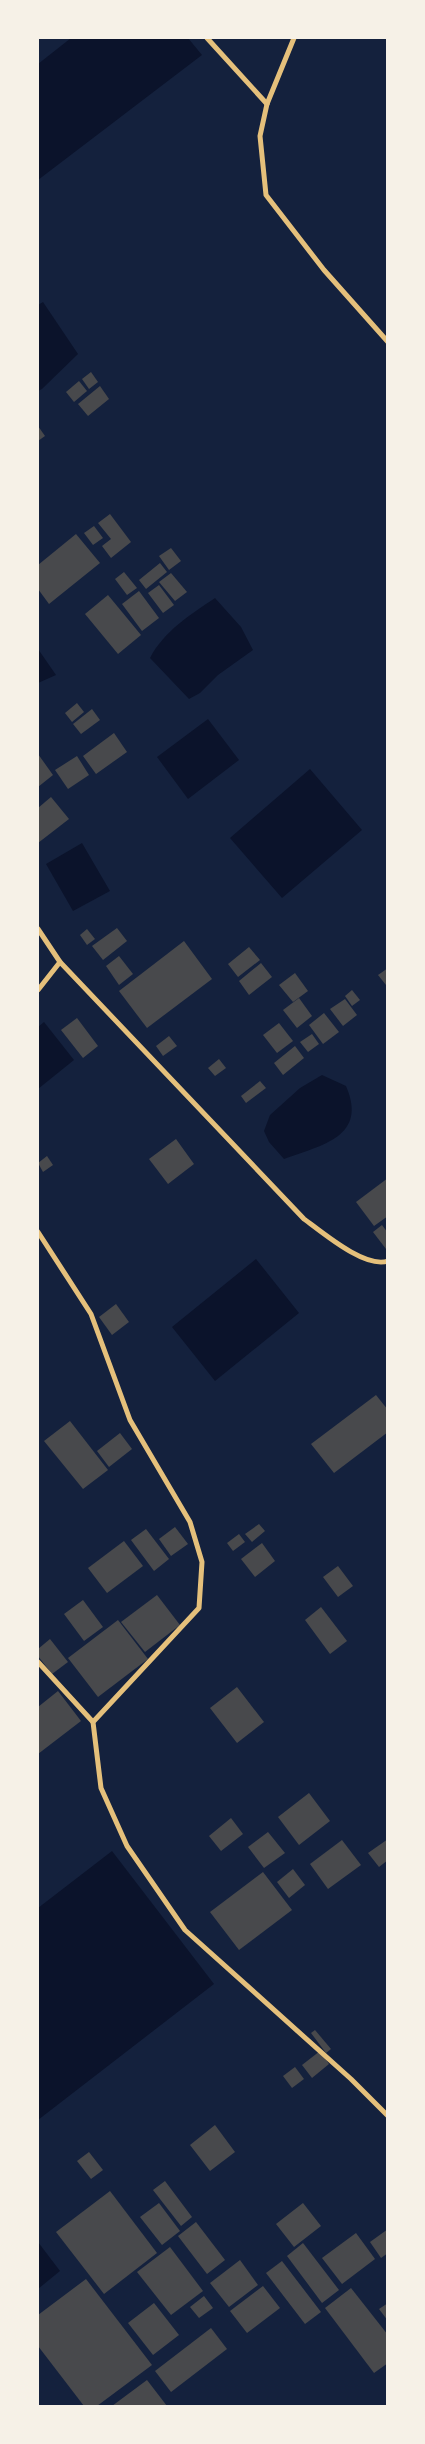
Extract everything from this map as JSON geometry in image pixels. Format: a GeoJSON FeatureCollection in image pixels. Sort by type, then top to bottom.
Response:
{"type":"FeatureCollection","features":[{"type":"Feature","properties":{"kind":"street"},"geometry":{"type":"LineString","coordinates":[[207,38],[267,104]]}},
{"type":"Feature","properties":{"kind":"street"},"geometry":{"type":"LineString","coordinates":[[294,38],[267,104],[260,136],[266,195],[324,270],[388,342]]}},
{"type":"Feature","properties":{"kind":"street"},"geometry":{"type":"LineString","coordinates":[[38,929],[60,962],[304,1219],[352,1254],[382,1263],[388,1261]]}},
{"type":"Feature","properties":{"kind":"street"},"geometry":{"type":"LineString","coordinates":[[38,990],[60,962]]}},
{"type":"Feature","properties":{"kind":"street"},"geometry":{"type":"LineString","coordinates":[[38,1232],[91,1314],[130,1420],[190,1522],[202,1562],[200,1608],[92,1722]]}},
{"type":"Feature","properties":{"kind":"street"},"geometry":{"type":"LineString","coordinates":[[38,1662],[92,1722],[100,1788],[127,1846],[185,1930],[351,2079],[388,2116]]}},
{"type":"Feature","properties":{"kind":"water"},"geometry":{"type":"Polygon","coordinates":[[[71,38],[188,38],[202,55],[38,180],[38,64],[71,38]]]}},
{"type":"Feature","properties":{"kind":"water"},"geometry":{"type":"Polygon","coordinates":[[[43,302],[78,354],[38,391],[38,305],[43,302]]]}},
{"type":"Feature","properties":{"kind":"water"},"geometry":{"type":"Polygon","coordinates":[[[215,598],[241,627],[253,650],[218,675],[200,693],[189,699],[150,658],[170,632],[187,617],[215,598]]]}},
{"type":"Feature","properties":{"kind":"water"},"geometry":{"type":"Polygon","coordinates":[[[38,649],[56,675],[38,683],[38,649]]]}},
{"type":"Feature","properties":{"kind":"water"},"geometry":{"type":"Polygon","coordinates":[[[208,719],[239,760],[188,799],[157,757],[208,719]]]}},
{"type":"Feature","properties":{"kind":"water"},"geometry":{"type":"Polygon","coordinates":[[[310,769],[362,830],[282,898],[230,838],[310,769]]]}},
{"type":"Feature","properties":{"kind":"water"},"geometry":{"type":"Polygon","coordinates":[[[82,843],[110,891],[73,911],[46,864],[82,843]]]}},
{"type":"Feature","properties":{"kind":"water"},"geometry":{"type":"Polygon","coordinates":[[[44,1022],[74,1060],[38,1089],[38,1027],[44,1022]]]}},
{"type":"Feature","properties":{"kind":"water"},"geometry":{"type":"Polygon","coordinates":[[[322,1075],[346,1086],[351,1103],[351,1117],[346,1128],[338,1136],[313,1149],[284,1159],[269,1142],[264,1131],[270,1115],[300,1088],[322,1075]]]}},
{"type":"Feature","properties":{"kind":"water"},"geometry":{"type":"Polygon","coordinates":[[[256,1259],[299,1313],[215,1381],[172,1327],[256,1259]]]}},
{"type":"Feature","properties":{"kind":"water"},"geometry":{"type":"Polygon","coordinates":[[[112,1851],[214,1984],[38,2120],[38,1908],[112,1851]]]}},
{"type":"Feature","properties":{"kind":"water"},"geometry":{"type":"Polygon","coordinates":[[[38,2242],[60,2271],[38,2289],[38,2242]]]}},
{"type":"Feature","properties":{"kind":"building"},"geometry":{"type":"Polygon","coordinates":[[[91,372],[98,382],[89,389],[82,379],[91,372]]]}},
{"type":"Feature","properties":{"kind":"building"},"geometry":{"type":"Polygon","coordinates":[[[79,381],[87,391],[74,402],[66,392],[79,381]]]}},
{"type":"Feature","properties":{"kind":"building"},"geometry":{"type":"Polygon","coordinates":[[[100,386],[109,399],[88,416],[78,404],[100,386]]]}},
{"type":"Feature","properties":{"kind":"building"},"geometry":{"type":"Polygon","coordinates":[[[38,426],[45,436],[38,441],[38,426]]]}},
{"type":"Feature","properties":{"kind":"building"},"geometry":{"type":"Polygon","coordinates":[[[110,514],[131,542],[111,558],[102,546],[111,539],[98,523],[110,514]]]}},
{"type":"Feature","properties":{"kind":"building"},"geometry":{"type":"Polygon","coordinates":[[[94,526],[103,538],[93,545],[84,533],[94,526]]]}},
{"type":"Feature","properties":{"kind":"building"},"geometry":{"type":"Polygon","coordinates":[[[76,534],[100,563],[49,604],[38,589],[38,565],[76,534]]]}},
{"type":"Feature","properties":{"kind":"building"},"geometry":{"type":"Polygon","coordinates":[[[171,548],[181,561],[169,570],[159,556],[171,548]]]}},
{"type":"Feature","properties":{"kind":"building"},"geometry":{"type":"Polygon","coordinates":[[[160,563],[167,572],[146,589],[139,580],[160,563]]]}},
{"type":"Feature","properties":{"kind":"building"},"geometry":{"type":"Polygon","coordinates":[[[124,572],[137,588],[127,595],[115,579],[124,572]]]}},
{"type":"Feature","properties":{"kind":"building"},"geometry":{"type":"Polygon","coordinates":[[[171,573],[187,592],[175,601],[159,582],[171,573]]]}},
{"type":"Feature","properties":{"kind":"building"},"geometry":{"type":"Polygon","coordinates":[[[159,585],[174,605],[163,613],[148,593],[159,585]]]}},
{"type":"Feature","properties":{"kind":"building"},"geometry":{"type":"Polygon","coordinates":[[[139,591],[159,618],[142,631],[122,604],[139,591]]]}},
{"type":"Feature","properties":{"kind":"building"},"geometry":{"type":"Polygon","coordinates":[[[108,595],[141,635],[118,654],[85,614],[108,595]]]}},
{"type":"Feature","properties":{"kind":"building"},"geometry":{"type":"Polygon","coordinates":[[[77,703],[84,712],[72,722],[65,713],[77,703]]]}},
{"type":"Feature","properties":{"kind":"building"},"geometry":{"type":"Polygon","coordinates":[[[92,709],[100,720],[81,734],[73,724],[92,709]]]}},
{"type":"Feature","properties":{"kind":"building"},"geometry":{"type":"Polygon","coordinates":[[[114,733],[127,752],[96,774],[83,756],[114,733]]]}},
{"type":"Feature","properties":{"kind":"building"},"geometry":{"type":"Polygon","coordinates":[[[38,754],[53,775],[38,787],[38,754]]]}},
{"type":"Feature","properties":{"kind":"building"},"geometry":{"type":"Polygon","coordinates":[[[77,756],[89,775],[68,789],[55,770],[77,756]]]}},
{"type":"Feature","properties":{"kind":"building"},"geometry":{"type":"Polygon","coordinates":[[[51,797],[69,819],[38,843],[38,808],[51,797]]]}},
{"type":"Feature","properties":{"kind":"building"},"geometry":{"type":"Polygon","coordinates":[[[117,928],[127,941],[103,960],[92,946],[117,928]]]}},
{"type":"Feature","properties":{"kind":"building"},"geometry":{"type":"Polygon","coordinates":[[[87,929],[95,939],[87,945],[80,935],[87,929]]]}},
{"type":"Feature","properties":{"kind":"building"},"geometry":{"type":"Polygon","coordinates":[[[184,941],[212,979],[147,1028],[119,991],[184,941]]]}},
{"type":"Feature","properties":{"kind":"building"},"geometry":{"type":"Polygon","coordinates":[[[249,947],[260,960],[238,977],[228,964],[249,947]]]}},
{"type":"Feature","properties":{"kind":"building"},"geometry":{"type":"Polygon","coordinates":[[[119,956],[133,974],[119,985],[106,966],[119,956]]]}},
{"type":"Feature","properties":{"kind":"building"},"geometry":{"type":"Polygon","coordinates":[[[261,963],[272,977],[249,995],[239,981],[261,963]]]}},
{"type":"Feature","properties":{"kind":"building"},"geometry":{"type":"Polygon","coordinates":[[[388,968],[388,984],[386,985],[378,975],[388,968]]]}},
{"type":"Feature","properties":{"kind":"building"},"geometry":{"type":"Polygon","coordinates":[[[295,973],[308,991],[293,1002],[279,985],[295,973]]]}},
{"type":"Feature","properties":{"kind":"building"},"geometry":{"type":"Polygon","coordinates":[[[352,990],[360,1000],[352,1006],[345,996],[352,990]]]}},
{"type":"Feature","properties":{"kind":"building"},"geometry":{"type":"Polygon","coordinates":[[[299,998],[312,1016],[297,1028],[283,1010],[299,998]]]}},
{"type":"Feature","properties":{"kind":"building"},"geometry":{"type":"Polygon","coordinates":[[[345,999],[357,1015],[343,1026],[330,1009],[345,999]]]}},
{"type":"Feature","properties":{"kind":"building"},"geometry":{"type":"Polygon","coordinates":[[[324,1013],[339,1032],[323,1044],[309,1025],[324,1013]]]}},
{"type":"Feature","properties":{"kind":"building"},"geometry":{"type":"Polygon","coordinates":[[[77,1018],[98,1046],[83,1058],[61,1030],[77,1018]]]}},
{"type":"Feature","properties":{"kind":"building"},"geometry":{"type":"Polygon","coordinates":[[[279,1023],[293,1041],[277,1053],[263,1035],[279,1023]]]}},
{"type":"Feature","properties":{"kind":"building"},"geometry":{"type":"Polygon","coordinates":[[[312,1034],[319,1044],[308,1052],[300,1042],[312,1034]]]}},
{"type":"Feature","properties":{"kind":"building"},"geometry":{"type":"Polygon","coordinates":[[[169,1036],[177,1046],[163,1056],[156,1046],[169,1036]]]}},
{"type":"Feature","properties":{"kind":"building"},"geometry":{"type":"Polygon","coordinates":[[[295,1046],[304,1058],[283,1075],[274,1063],[295,1046]]]}},
{"type":"Feature","properties":{"kind":"building"},"geometry":{"type":"Polygon","coordinates":[[[219,1059],[226,1068],[215,1076],[208,1068],[219,1059]]]}},
{"type":"Feature","properties":{"kind":"building"},"geometry":{"type":"Polygon","coordinates":[[[260,1081],[266,1088],[246,1103],[241,1096],[260,1081]]]}},
{"type":"Feature","properties":{"kind":"building"},"geometry":{"type":"Polygon","coordinates":[[[176,1139],[194,1164],[168,1184],[149,1159],[176,1139]]]}},
{"type":"Feature","properties":{"kind":"building"},"geometry":{"type":"Polygon","coordinates":[[[47,1156],[53,1165],[43,1172],[38,1163],[47,1156]]]}},
{"type":"Feature","properties":{"kind":"building"},"geometry":{"type":"Polygon","coordinates":[[[388,1178],[388,1216],[374,1226],[356,1202],[388,1178]]]}},
{"type":"Feature","properties":{"kind":"building"},"geometry":{"type":"Polygon","coordinates":[[[382,1225],[388,1233],[386,1249],[373,1232],[382,1225]]]}},
{"type":"Feature","properties":{"kind":"building"},"geometry":{"type":"Polygon","coordinates":[[[116,1304],[129,1322],[112,1335],[99,1317],[116,1304]]]}},
{"type":"Feature","properties":{"kind":"building"},"geometry":{"type":"Polygon","coordinates":[[[376,1395],[388,1410],[388,1432],[334,1473],[311,1444],[376,1395]]]}},
{"type":"Feature","properties":{"kind":"building"},"geometry":{"type":"Polygon","coordinates":[[[70,1421],[108,1470],[83,1489],[44,1441],[70,1421]]]}},
{"type":"Feature","properties":{"kind":"building"},"geometry":{"type":"Polygon","coordinates":[[[120,1433],[132,1449],[109,1467],[97,1451],[120,1433]]]}},
{"type":"Feature","properties":{"kind":"building"},"geometry":{"type":"Polygon","coordinates":[[[259,1524],[265,1531],[252,1542],[245,1534],[259,1524]]]}},
{"type":"Feature","properties":{"kind":"building"},"geometry":{"type":"Polygon","coordinates":[[[175,1527],[188,1544],[171,1556],[159,1539],[175,1527]]]}},
{"type":"Feature","properties":{"kind":"building"},"geometry":{"type":"Polygon","coordinates":[[[146,1529],[169,1559],[154,1571],[131,1540],[146,1529]]]}},
{"type":"Feature","properties":{"kind":"building"},"geometry":{"type":"Polygon","coordinates":[[[239,1534],[245,1542],[233,1551],[227,1543],[239,1534]]]}},
{"type":"Feature","properties":{"kind":"building"},"geometry":{"type":"Polygon","coordinates":[[[124,1541],[143,1566],[107,1593],[88,1568],[124,1541]]]}},
{"type":"Feature","properties":{"kind":"building"},"geometry":{"type":"Polygon","coordinates":[[[262,1543],[275,1561],[255,1577],[241,1559],[262,1543]]]}},
{"type":"Feature","properties":{"kind":"building"},"geometry":{"type":"Polygon","coordinates":[[[338,1566],[353,1586],[338,1597],[323,1577],[338,1566]]]}},
{"type":"Feature","properties":{"kind":"building"},"geometry":{"type":"Polygon","coordinates":[[[157,1595],[180,1625],[145,1652],[121,1622],[157,1595]]]}},
{"type":"Feature","properties":{"kind":"building"},"geometry":{"type":"Polygon","coordinates":[[[83,1600],[103,1627],[84,1641],[64,1614],[83,1600]]]}},
{"type":"Feature","properties":{"kind":"building"},"geometry":{"type":"Polygon","coordinates":[[[321,1607],[347,1641],[330,1654],[305,1620],[321,1607]]]}},
{"type":"Feature","properties":{"kind":"building"},"geometry":{"type":"Polygon","coordinates":[[[118,1620],[148,1659],[98,1697],[68,1658],[118,1620]]]}},
{"type":"Feature","properties":{"kind":"building"},"geometry":{"type":"Polygon","coordinates":[[[50,1639],[68,1662],[52,1674],[38,1656],[38,1649],[50,1639]]]}},
{"type":"Feature","properties":{"kind":"building"},"geometry":{"type":"Polygon","coordinates":[[[237,1687],[264,1722],[237,1743],[210,1708],[237,1687]]]}},
{"type":"Feature","properties":{"kind":"building"},"geometry":{"type":"Polygon","coordinates":[[[58,1691],[81,1721],[38,1754],[38,1707],[58,1691]]]}},
{"type":"Feature","properties":{"kind":"building"},"geometry":{"type":"Polygon","coordinates":[[[309,1793],[330,1821],[299,1845],[278,1817],[309,1793]]]}},
{"type":"Feature","properties":{"kind":"building"},"geometry":{"type":"Polygon","coordinates":[[[231,1818],[243,1834],[221,1851],[209,1836],[231,1818]]]}},
{"type":"Feature","properties":{"kind":"building"},"geometry":{"type":"Polygon","coordinates":[[[268,1832],[285,1853],[264,1868],[248,1847],[268,1832]]]}},
{"type":"Feature","properties":{"kind":"building"},"geometry":{"type":"Polygon","coordinates":[[[388,1839],[388,1860],[379,1867],[368,1853],[388,1839]]]}},
{"type":"Feature","properties":{"kind":"building"},"geometry":{"type":"Polygon","coordinates":[[[342,1840],[361,1865],[328,1889],[310,1864],[342,1840]]]}},
{"type":"Feature","properties":{"kind":"building"},"geometry":{"type":"Polygon","coordinates":[[[293,1869],[305,1885],[289,1898],[277,1882],[293,1869]]]}},
{"type":"Feature","properties":{"kind":"building"},"geometry":{"type":"Polygon","coordinates":[[[263,1872],[292,1910],[239,1950],[210,1912],[263,1872]]]}},
{"type":"Feature","properties":{"kind":"building"},"geometry":{"type":"Polygon","coordinates":[[[315,2030],[331,2049],[326,2053],[311,2033],[315,2030]]]}},
{"type":"Feature","properties":{"kind":"building"},"geometry":{"type":"Polygon","coordinates":[[[320,2051],[329,2064],[312,2078],[302,2065],[320,2051]]]}},
{"type":"Feature","properties":{"kind":"building"},"geometry":{"type":"Polygon","coordinates":[[[295,2067],[304,2079],[292,2088],[283,2076],[295,2067]]]}},
{"type":"Feature","properties":{"kind":"building"},"geometry":{"type":"Polygon","coordinates":[[[215,2125],[235,2152],[210,2171],[190,2145],[215,2125]]]}},
{"type":"Feature","properties":{"kind":"building"},"geometry":{"type":"Polygon","coordinates":[[[89,2152],[103,2170],[91,2179],[77,2161],[89,2152]]]}},
{"type":"Feature","properties":{"kind":"building"},"geometry":{"type":"Polygon","coordinates":[[[165,2181],[192,2217],[181,2226],[153,2190],[165,2181]]]}},
{"type":"Feature","properties":{"kind":"building"},"geometry":{"type":"Polygon","coordinates":[[[110,2191],[157,2253],[104,2294],[56,2232],[110,2191]]]}},
{"type":"Feature","properties":{"kind":"building"},"geometry":{"type":"Polygon","coordinates":[[[159,2203],[180,2231],[162,2245],[140,2217],[159,2203]]]}},
{"type":"Feature","properties":{"kind":"building"},"geometry":{"type":"Polygon","coordinates":[[[303,2203],[321,2226],[294,2247],[276,2224],[303,2203]]]}},
{"type":"Feature","properties":{"kind":"building"},"geometry":{"type":"Polygon","coordinates":[[[196,2222],[225,2260],[207,2274],[178,2236],[196,2222]]]}},
{"type":"Feature","properties":{"kind":"building"},"geometry":{"type":"Polygon","coordinates":[[[388,2229],[388,2253],[381,2258],[370,2242],[388,2229]]]}},
{"type":"Feature","properties":{"kind":"building"},"geometry":{"type":"Polygon","coordinates":[[[356,2233],[375,2259],[342,2284],[322,2258],[356,2233]]]}},
{"type":"Feature","properties":{"kind":"building"},"geometry":{"type":"Polygon","coordinates":[[[303,2243],[339,2290],[322,2303],[287,2256],[303,2243]]]}},
{"type":"Feature","properties":{"kind":"building"},"geometry":{"type":"Polygon","coordinates":[[[170,2247],[203,2291],[171,2315],[137,2272],[170,2247]]]}},
{"type":"Feature","properties":{"kind":"building"},"geometry":{"type":"Polygon","coordinates":[[[240,2260],[258,2285],[229,2307],[210,2283],[240,2260]]]}},
{"type":"Feature","properties":{"kind":"building"},"geometry":{"type":"Polygon","coordinates":[[[282,2261],[321,2312],[305,2324],[266,2273],[282,2261]]]}},
{"type":"Feature","properties":{"kind":"building"},"geometry":{"type":"Polygon","coordinates":[[[86,2279],[152,2365],[97,2406],[84,2406],[38,2346],[38,2315],[86,2279]]]}},
{"type":"Feature","properties":{"kind":"building"},"geometry":{"type":"Polygon","coordinates":[[[263,2286],[280,2308],[247,2333],[230,2311],[263,2286]]]}},
{"type":"Feature","properties":{"kind":"building"},"geometry":{"type":"Polygon","coordinates":[[[351,2288],[388,2335],[388,2363],[374,2373],[325,2308],[351,2288]]]}},
{"type":"Feature","properties":{"kind":"building"},"geometry":{"type":"Polygon","coordinates":[[[204,2296],[213,2308],[199,2318],[190,2307],[204,2296]]]}},
{"type":"Feature","properties":{"kind":"building"},"geometry":{"type":"Polygon","coordinates":[[[154,2303],[179,2335],[153,2355],[128,2323],[154,2303]]]}},
{"type":"Feature","properties":{"kind":"building"},"geometry":{"type":"Polygon","coordinates":[[[388,2303],[388,2321],[379,2309],[388,2303]]]}},
{"type":"Feature","properties":{"kind":"building"},"geometry":{"type":"Polygon","coordinates":[[[211,2328],[227,2349],[171,2392],[155,2371],[211,2328]]]}},
{"type":"Feature","properties":{"kind":"building"},"geometry":{"type":"Polygon","coordinates":[[[147,2380],[167,2406],[112,2406],[147,2380]]]}}]}
